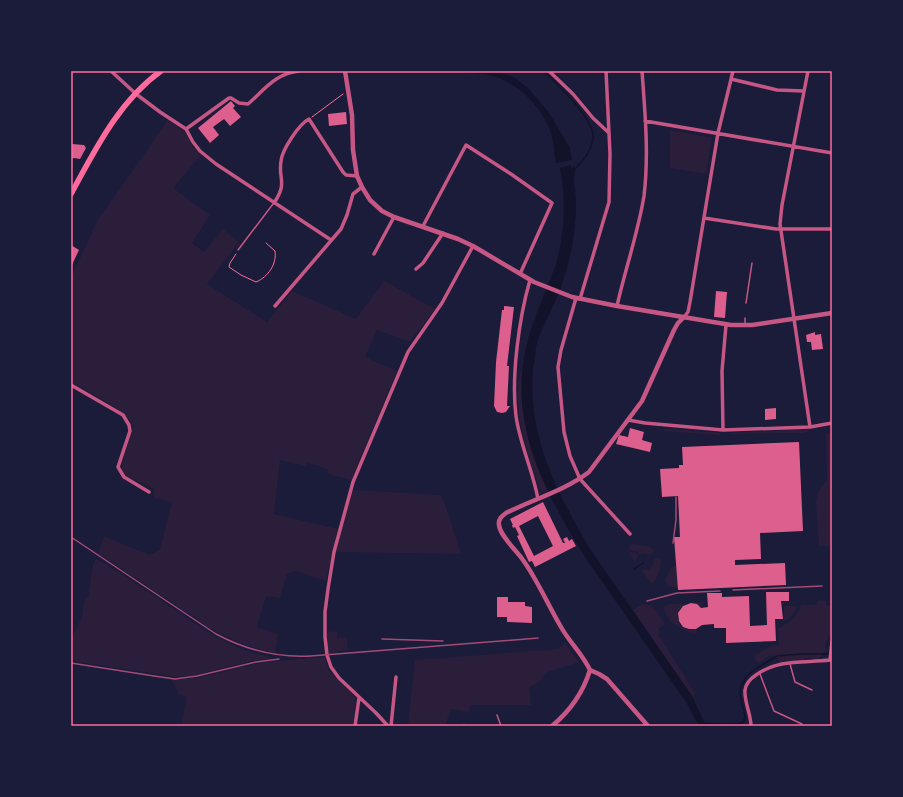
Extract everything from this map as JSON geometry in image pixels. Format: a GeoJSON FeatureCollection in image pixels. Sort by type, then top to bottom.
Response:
{"type":"FeatureCollection","features":[{"type":"Feature","properties":{"kind":"main road"},"geometry":{"type":"LineString","coordinates":[[72,192],[108,128],[136,94],[161,71]]}},
{"type":"Feature","properties":{"kind":"street"},"geometry":{"type":"LineString","coordinates":[[111,71],[136,94],[186,129],[193,142],[216,164],[332,240]]}},
{"type":"Feature","properties":{"kind":"street"},"geometry":{"type":"LineString","coordinates":[[186,129],[229,98],[232,98],[238,103],[248,104],[258,96],[268,84],[278,77],[290,72],[299,71]]}},
{"type":"Feature","properties":{"kind":"street"},"geometry":{"type":"LineString","coordinates":[[344,71],[349,91],[352,115],[354,158],[358,176],[362,187],[370,200],[382,210],[394,217],[443,233],[473,246],[530,280],[578,299],[726,325],[745,325],[832,313]]}},
{"type":"Feature","properties":{"kind":"street"},"geometry":{"type":"LineString","coordinates":[[549,71],[609,133]]}},
{"type":"Feature","properties":{"kind":"street"},"geometry":{"type":"LineString","coordinates":[[606,71],[611,172],[609,202],[561,350],[558,367],[564,432],[570,456],[580,480],[630,534]]}},
{"type":"Feature","properties":{"kind":"street"},"geometry":{"type":"LineString","coordinates":[[617,306],[644,194],[645,121],[642,71]]}},
{"type":"Feature","properties":{"kind":"street"},"geometry":{"type":"LineString","coordinates":[[648,726],[607,679],[590,670],[581,654],[560,626],[528,568],[502,532],[499,524],[502,516],[518,507],[580,480],[589,472],[647,393],[674,330],[688,312],[718,133],[733,71]]}},
{"type":"Feature","properties":{"kind":"street"},"geometry":{"type":"LineString","coordinates":[[808,71],[781,209],[781,229],[810,427]]}},
{"type":"Feature","properties":{"kind":"street"},"geometry":{"type":"LineString","coordinates":[[731,79],[777,90],[804,91]]}},
{"type":"Feature","properties":{"kind":"street"},"geometry":{"type":"LineString","coordinates":[[274,203],[282,189],[283,184],[280,165],[282,154],[299,128],[309,120],[343,172],[346,175],[358,176]]}},
{"type":"Feature","properties":{"kind":"street"},"geometry":{"type":"LineString","coordinates":[[645,121],[793,145],[832,153]]}},
{"type":"Feature","properties":{"kind":"street"},"geometry":{"type":"LineString","coordinates":[[423,226],[466,145],[552,203],[520,274]]}},
{"type":"Feature","properties":{"kind":"street"},"geometry":{"type":"LineString","coordinates":[[275,306],[341,229],[353,194],[362,187]]}},
{"type":"Feature","properties":{"kind":"street"},"geometry":{"type":"LineString","coordinates":[[374,254],[394,217]]}},
{"type":"Feature","properties":{"kind":"street"},"geometry":{"type":"LineString","coordinates":[[704,218],[781,229],[832,229]]}},
{"type":"Feature","properties":{"kind":"street"},"geometry":{"type":"LineString","coordinates":[[416,269],[423,263],[443,233]]}},
{"type":"Feature","properties":{"kind":"street"},"geometry":{"type":"LineString","coordinates":[[388,726],[333,672],[328,661],[326,646],[326,612],[334,552],[353,482],[408,352],[442,303],[473,246]]}},
{"type":"Feature","properties":{"kind":"street"},"geometry":{"type":"LineString","coordinates":[[530,280],[520,326],[515,405],[523,449],[538,499]]}},
{"type":"Feature","properties":{"kind":"street"},"geometry":{"type":"LineString","coordinates":[[722,430],[722,371],[726,325]]}},
{"type":"Feature","properties":{"kind":"street"},"geometry":{"type":"LineString","coordinates":[[71,385],[123,415],[129,425],[130,431],[118,467],[124,477],[149,492]]}},
{"type":"Feature","properties":{"kind":"street"},"geometry":{"type":"LineString","coordinates":[[628,420],[722,430],[810,427],[832,423]]}},
{"type":"Feature","properties":{"kind":"street"},"geometry":{"type":"LineString","coordinates":[[751,725],[745,698],[746,687],[750,680],[770,666],[789,662],[831,660],[830,649],[832,642]]}},
{"type":"Feature","properties":{"kind":"street"},"geometry":{"type":"LineString","coordinates":[[552,726],[566,712],[580,694],[590,670]]}},
{"type":"Feature","properties":{"kind":"street"},"geometry":{"type":"LineString","coordinates":[[391,726],[396,677]]}},
{"type":"Feature","properties":{"kind":"street"},"geometry":{"type":"LineString","coordinates":[[355,726],[359,698]]}},
{"type":"Feature","properties":{"kind":"lane"},"geometry":{"type":"LineString","coordinates":[[238,250],[274,203]]}},
{"type":"Feature","properties":{"kind":"lane"},"geometry":{"type":"LineString","coordinates":[[746,303],[752,263]]}},
{"type":"Feature","properties":{"kind":"lane"},"geometry":{"type":"LineString","coordinates":[[745,325],[746,318]]}},
{"type":"Feature","properties":{"kind":"lane"},"geometry":{"type":"LineString","coordinates":[[789,662],[795,682],[812,690]]}},
{"type":"Feature","properties":{"kind":"lane"},"geometry":{"type":"LineString","coordinates":[[759,673],[774,711],[802,724]]}},
{"type":"Feature","properties":{"kind":"lane"},"geometry":{"type":"LineString","coordinates":[[497,715],[501,726]]}},
{"type":"Feature","properties":{"kind":"path"},"geometry":{"type":"LineString","coordinates":[[309,120],[340,96],[349,91]]}},
{"type":"Feature","properties":{"kind":"path"},"geometry":{"type":"LineString","coordinates":[[238,250],[229,267],[256,282],[261,280],[271,269],[276,259],[275,251],[266,243]]}},
{"type":"Feature","properties":{"kind":"shaded area"},"geometry":{"type":"Polygon","coordinates":[[[440,71],[496,71],[515,78],[529,89],[549,113],[570,148],[572,160],[556,163],[552,136],[543,116],[528,97],[519,89],[499,78],[489,75],[440,71]]]}},
{"type":"Feature","properties":{"kind":"shaded area"},"geometry":{"type":"Polygon","coordinates":[[[168,120],[183,130],[188,136],[192,146],[201,155],[173,188],[210,215],[192,243],[204,252],[223,229],[239,242],[207,284],[267,322],[292,291],[356,319],[384,281],[435,309],[410,342],[377,330],[365,357],[397,371],[351,480],[328,474],[328,470],[319,466],[307,463],[306,466],[280,460],[274,514],[338,529],[326,581],[295,571],[287,574],[280,598],[266,596],[257,627],[278,634],[275,653],[241,643],[210,628],[98,553],[104,536],[149,555],[160,550],[172,502],[154,498],[154,489],[124,475],[121,464],[133,426],[130,420],[116,408],[71,382],[71,278],[97,221],[168,120]]]}},
{"type":"Feature","properties":{"kind":"shaded area"},"geometry":{"type":"Polygon","coordinates":[[[670,130],[712,138],[706,174],[670,168],[670,130]]]}},
{"type":"Feature","properties":{"kind":"shaded area"},"geometry":{"type":"Polygon","coordinates":[[[571,165],[571,168],[574,166],[575,169],[574,181],[576,215],[571,252],[561,287],[538,341],[533,368],[532,394],[540,441],[556,486],[590,549],[692,696],[706,726],[699,726],[686,702],[583,554],[552,500],[530,445],[524,417],[522,388],[524,358],[532,326],[556,264],[559,252],[564,216],[560,168],[571,165]]]}},
{"type":"Feature","properties":{"kind":"shaded area"},"geometry":{"type":"Polygon","coordinates":[[[522,370],[522,401],[527,432],[536,462],[548,491],[541,491],[526,448],[522,430],[518,397],[519,382],[522,370]]]}},
{"type":"Feature","properties":{"kind":"shaded area"},"geometry":{"type":"Polygon","coordinates":[[[663,429],[722,433],[720,435],[715,435],[664,431],[663,429]]]}},
{"type":"Feature","properties":{"kind":"shaded area"},"geometry":{"type":"Polygon","coordinates":[[[809,429],[808,432],[803,433],[732,434],[732,433],[809,429]]]}},
{"type":"Feature","properties":{"kind":"shaded area"},"geometry":{"type":"Polygon","coordinates":[[[826,434],[832,434],[832,546],[819,546],[816,502],[818,493],[827,479],[826,434]]]}},
{"type":"Feature","properties":{"kind":"shaded area"},"geometry":{"type":"Polygon","coordinates":[[[352,490],[441,495],[461,554],[336,552],[352,490]]]}},
{"type":"Feature","properties":{"kind":"shaded area"},"geometry":{"type":"Polygon","coordinates":[[[632,544],[648,546],[653,549],[653,552],[650,555],[644,553],[640,554],[636,563],[627,551],[636,553],[637,555],[639,554],[638,551],[628,550],[629,546],[632,544]]]}},
{"type":"Feature","properties":{"kind":"shaded area"},"geometry":{"type":"Polygon","coordinates":[[[657,557],[661,559],[660,566],[652,584],[641,570],[651,568],[653,559],[657,557]]]}},
{"type":"Feature","properties":{"kind":"shaded area"},"geometry":{"type":"Polygon","coordinates":[[[96,559],[122,574],[214,636],[244,650],[274,658],[251,661],[196,675],[176,677],[71,661],[71,639],[82,617],[85,596],[88,597],[93,565],[96,559]]]}},
{"type":"Feature","properties":{"kind":"shaded area"},"geometry":{"type":"Polygon","coordinates":[[[676,566],[678,587],[668,587],[665,580],[671,567],[676,566]]]}},
{"type":"Feature","properties":{"kind":"shaded area"},"geometry":{"type":"Polygon","coordinates":[[[817,601],[826,601],[826,605],[832,606],[832,629],[825,645],[826,649],[824,654],[818,659],[805,658],[804,661],[781,662],[778,658],[770,655],[759,663],[755,659],[756,654],[773,645],[779,645],[778,628],[783,627],[783,625],[792,620],[797,614],[801,605],[816,605],[817,601]]]}},
{"type":"Feature","properties":{"kind":"shaded area"},"geometry":{"type":"Polygon","coordinates":[[[705,602],[701,607],[693,603],[688,603],[705,602]]]}},
{"type":"Feature","properties":{"kind":"shaded area"},"geometry":{"type":"Polygon","coordinates":[[[686,603],[681,607],[678,620],[681,626],[687,629],[696,629],[696,633],[675,625],[667,616],[664,606],[686,603]]]}},
{"type":"Feature","properties":{"kind":"shaded area"},"geometry":{"type":"Polygon","coordinates":[[[646,604],[655,609],[665,624],[658,629],[660,632],[658,634],[695,693],[692,696],[633,610],[646,604]]]}},
{"type":"Feature","properties":{"kind":"shaded area"},"geometry":{"type":"Polygon","coordinates":[[[784,606],[797,606],[792,615],[783,621],[784,620],[784,606]]]}},
{"type":"Feature","properties":{"kind":"shaded area"},"geometry":{"type":"Polygon","coordinates":[[[329,631],[337,632],[337,638],[347,638],[348,650],[328,653],[326,635],[329,631]]]}},
{"type":"Feature","properties":{"kind":"shaded area"},"geometry":{"type":"Polygon","coordinates":[[[565,643],[579,662],[545,673],[539,683],[529,687],[531,705],[471,705],[469,712],[451,709],[445,726],[408,726],[415,660],[558,649],[565,643]]]}},
{"type":"Feature","properties":{"kind":"shaded area"},"geometry":{"type":"Polygon","coordinates":[[[325,657],[329,670],[356,698],[353,726],[181,726],[187,697],[179,695],[172,680],[197,678],[265,662],[325,657]]]}},
{"type":"Feature","properties":{"kind":"building"},"geometry":{"type":"Polygon","coordinates":[[[231,101],[235,106],[233,108],[241,117],[230,126],[224,119],[213,127],[219,135],[210,143],[198,128],[231,101]]]}},
{"type":"Feature","properties":{"kind":"building"},"geometry":{"type":"Polygon","coordinates":[[[346,112],[347,124],[329,126],[328,114],[346,112]]]}},
{"type":"Feature","properties":{"kind":"building"},"geometry":{"type":"Polygon","coordinates":[[[72,144],[84,145],[86,148],[80,159],[71,159],[72,144]]]}},
{"type":"Feature","properties":{"kind":"building"},"geometry":{"type":"Polygon","coordinates":[[[71,245],[79,250],[71,267],[71,245]]]}},
{"type":"Feature","properties":{"kind":"building"},"geometry":{"type":"Polygon","coordinates":[[[716,291],[727,292],[725,318],[714,317],[716,291]]]}},
{"type":"Feature","properties":{"kind":"building"},"geometry":{"type":"Polygon","coordinates":[[[504,306],[514,307],[507,366],[509,366],[507,406],[510,406],[506,412],[502,413],[497,412],[494,406],[496,362],[502,310],[504,310],[504,306]]]}},
{"type":"Feature","properties":{"kind":"building"},"geometry":{"type":"Polygon","coordinates":[[[815,332],[815,335],[821,334],[823,349],[812,350],[811,342],[807,342],[806,335],[815,332]]]}},
{"type":"Feature","properties":{"kind":"building"},"geometry":{"type":"Polygon","coordinates":[[[776,408],[776,419],[765,420],[765,409],[776,408]]]}},
{"type":"Feature","properties":{"kind":"building"},"geometry":{"type":"Polygon","coordinates":[[[630,428],[644,432],[642,440],[652,443],[650,452],[616,444],[619,435],[628,437],[630,428]]]}},
{"type":"Feature","properties":{"kind":"building"},"geometry":{"type":"Polygon","coordinates":[[[799,442],[803,531],[760,533],[761,559],[735,560],[735,565],[785,563],[786,585],[678,590],[674,537],[680,537],[678,496],[662,497],[660,469],[679,468],[679,465],[683,465],[682,447],[799,442]]]}},
{"type":"Feature","properties":{"kind":"building"},"geometry":{"type":"Polygon","coordinates":[[[543,502],[563,543],[565,543],[563,539],[567,537],[569,541],[572,539],[576,546],[535,567],[532,561],[529,562],[517,536],[519,535],[515,527],[513,528],[510,519],[543,502]],[[538,516],[519,526],[534,556],[553,546],[538,516]]]}},
{"type":"Feature","properties":{"kind":"building"},"geometry":{"type":"Polygon","coordinates":[[[766,592],[789,592],[789,601],[781,601],[783,619],[775,619],[776,641],[726,643],[726,628],[714,628],[714,624],[702,625],[696,629],[689,629],[683,627],[679,621],[678,613],[683,606],[691,603],[697,604],[701,608],[708,607],[707,593],[722,593],[722,597],[749,596],[750,626],[767,625],[766,592]]]}},
{"type":"Feature","properties":{"kind":"building"},"geometry":{"type":"Polygon","coordinates":[[[497,597],[508,597],[508,602],[525,602],[525,606],[532,607],[532,623],[507,622],[507,617],[497,617],[497,597]]]}},
{"type":"Feature","properties":{"kind":"waterway"},"geometry":{"type":"LineString","coordinates":[[544,71],[566,93],[582,113],[592,131],[593,139],[590,148],[583,160],[574,170]]}},
{"type":"Feature","properties":{"kind":"waterway"},"geometry":{"type":"LineString","coordinates":[[634,569],[643,563]]}},
{"type":"Feature","properties":{"kind":"waterway"},"geometry":{"type":"LineString","coordinates":[[704,723],[730,725],[744,722],[745,716],[740,694],[741,686],[747,676],[754,670],[777,656],[830,654]]}},
{"type":"Feature","properties":{"kind":"railway"},"geometry":{"type":"LineString","coordinates":[[673,543],[676,520],[676,497]]}},
{"type":"Feature","properties":{"kind":"railway"},"geometry":{"type":"LineString","coordinates":[[71,537],[216,634],[227,640],[262,652],[286,656],[311,656],[538,638]]}},
{"type":"Feature","properties":{"kind":"railway"},"geometry":{"type":"LineString","coordinates":[[733,590],[822,586]]}},
{"type":"Feature","properties":{"kind":"railway"},"geometry":{"type":"LineString","coordinates":[[647,601],[677,593],[720,591]]}},
{"type":"Feature","properties":{"kind":"railway"},"geometry":{"type":"LineString","coordinates":[[382,639],[443,641]]}},
{"type":"Feature","properties":{"kind":"railway"},"geometry":{"type":"LineString","coordinates":[[71,663],[175,679],[197,676],[256,662],[279,659]]}}]}
